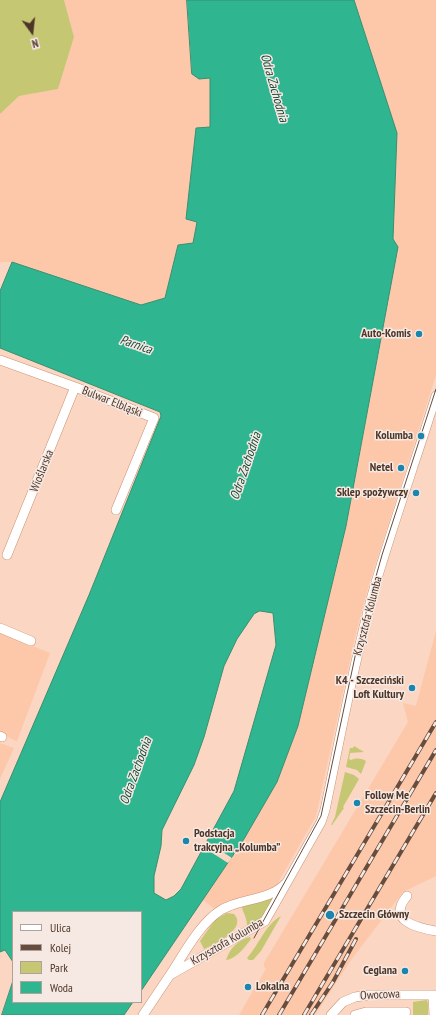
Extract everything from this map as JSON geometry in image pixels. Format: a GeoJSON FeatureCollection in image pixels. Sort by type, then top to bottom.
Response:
{"type":"FeatureCollection","features":[{"type":"Feature","properties":{"kind":"street","name":"Bulwar Elbląski"},"geometry":{"type":"LineString","coordinates":[[0,360],[154,418],[116,510]]}},
{"type":"Feature","properties":{"kind":"street","name":"Wioślarska"},"geometry":{"type":"LineString","coordinates":[[7,555],[75,387]]}},
{"type":"Feature","properties":{"kind":"street","name":"Krzysztofa Kolumba"},"geometry":{"type":"LineString","coordinates":[[170,975],[258,926],[266,920],[319,825],[324,814],[353,673],[371,599],[436,396]]}},
{"type":"Feature","properties":{"kind":"street"},"geometry":{"type":"LineString","coordinates":[[0,628],[31,641]]}},
{"type":"Feature","properties":{"kind":"street","name":"Krzysztofa Kolumba"},"geometry":{"type":"LineString","coordinates":[[143,1015],[194,938],[210,919],[220,910],[275,891],[283,886],[288,880]]}},
{"type":"Feature","properties":{"kind":"street"},"geometry":{"type":"LineString","coordinates":[[407,896],[402,903],[401,911],[408,923],[436,931]]}},
{"type":"Feature","properties":{"kind":"street"},"geometry":{"type":"LineString","coordinates":[[355,1015],[366,1012],[406,1013],[406,994]]}},
{"type":"Feature","properties":{"kind":"street","name":"Owocowa"},"geometry":{"type":"LineString","coordinates":[[331,1015],[343,1002],[354,996],[406,994],[435,995]]}},
{"type":"Feature","properties":{"kind":"street"},"geometry":{"type":"LineString","coordinates":[[434,1015],[435,995]]}},
{"type":"Feature","properties":{"kind":"shaded area"},"geometry":{"type":"Polygon","coordinates":[[[64,0],[187,0],[210,78],[210,127],[196,128],[186,219],[197,222],[193,243],[178,245],[165,298],[141,305],[12,262],[0,262],[0,114],[19,96],[58,89],[74,37],[64,0]]]}},
{"type":"Feature","properties":{"kind":"shaded area"},"geometry":{"type":"Polygon","coordinates":[[[354,0],[436,0],[436,375],[369,584],[355,637],[316,816],[274,890],[216,910],[203,900],[244,839],[277,782],[298,726],[346,526],[390,294],[397,133],[354,0]]]}},
{"type":"Feature","properties":{"kind":"shaded area"},"geometry":{"type":"Polygon","coordinates":[[[436,631],[436,876],[403,892],[351,960],[315,1015],[239,1015],[266,969],[264,963],[408,722],[403,703],[416,706],[436,631]]]}},
{"type":"Feature","properties":{"kind":"shaded area"},"geometry":{"type":"Polygon","coordinates":[[[0,633],[50,653],[17,741],[0,734],[0,633]]]}},
{"type":"Feature","properties":{"kind":"shaded area"},"geometry":{"type":"Polygon","coordinates":[[[0,743],[14,748],[0,779],[0,743]]]}},
{"type":"Feature","properties":{"kind":"green space"},"geometry":{"type":"Polygon","coordinates":[[[0,0],[64,0],[74,37],[58,89],[19,96],[0,114],[0,0]]]}},
{"type":"Feature","properties":{"kind":"green space"},"geometry":{"type":"Polygon","coordinates":[[[354,746],[364,752],[350,753],[349,759],[362,759],[366,761],[361,774],[357,770],[346,767],[350,748],[353,748],[354,746]]]}},
{"type":"Feature","properties":{"kind":"green space"},"geometry":{"type":"Polygon","coordinates":[[[345,772],[354,775],[359,779],[343,807],[344,808],[331,825],[335,817],[345,772]]]}},
{"type":"Feature","properties":{"kind":"green space"},"geometry":{"type":"Polygon","coordinates":[[[272,897],[273,899],[260,919],[247,925],[242,907],[272,897]]]}},
{"type":"Feature","properties":{"kind":"green space"},"geometry":{"type":"Polygon","coordinates":[[[227,913],[234,914],[237,920],[237,925],[222,940],[204,949],[200,941],[215,920],[227,913]]]}},
{"type":"Feature","properties":{"kind":"green space"},"geometry":{"type":"Polygon","coordinates":[[[281,916],[261,951],[253,960],[249,960],[247,958],[266,930],[281,916]]]}},
{"type":"Feature","properties":{"kind":"green space"},"geometry":{"type":"Polygon","coordinates":[[[250,937],[251,939],[240,952],[226,960],[235,945],[250,937]]]}},
{"type":"Feature","properties":{"kind":"green space"},"geometry":{"type":"Polygon","coordinates":[[[427,1000],[428,1015],[413,1015],[413,1002],[427,1000]]]}},
{"type":"Feature","properties":{"kind":"water"},"geometry":{"type":"Polygon","coordinates":[[[187,0],[354,0],[397,133],[393,239],[398,247],[346,526],[298,726],[277,782],[244,839],[142,990],[142,911],[12,911],[12,960],[5,950],[0,952],[0,802],[89,595],[161,416],[160,412],[0,348],[0,291],[12,262],[141,305],[165,298],[178,245],[193,243],[197,222],[186,219],[196,128],[210,127],[210,78],[199,79],[192,74],[187,0]],[[260,611],[254,614],[237,639],[224,666],[204,737],[194,765],[162,830],[161,846],[154,876],[154,893],[166,900],[174,896],[181,889],[234,791],[276,645],[273,613],[260,611]]]}},
{"type":"Feature","properties":{"kind":"water"},"geometry":{"type":"Polygon","coordinates":[[[12,984],[12,1003],[132,1003],[124,1015],[2,1015],[12,984]]]}},
{"type":"Feature","properties":{"kind":"pier"},"geometry":{"type":"Polygon","coordinates":[[[206,841],[232,858],[228,863],[203,847],[206,841]]]}},
{"type":"Feature","properties":{"kind":"tram line"},"geometry":{"type":"LineString","coordinates":[[254,938],[321,816],[356,652],[368,605],[382,555],[436,389]]}},
{"type":"Feature","properties":{"kind":"railway"},"geometry":{"type":"LineString","coordinates":[[262,1015],[436,722]]}},
{"type":"Feature","properties":{"kind":"railway"},"geometry":{"type":"LineString","coordinates":[[279,1015],[436,750]]}},
{"type":"Feature","properties":{"kind":"railway"},"geometry":{"type":"LineString","coordinates":[[304,1015],[436,793]]}},
{"type":"Feature","properties":{"kind":"railway"},"geometry":{"type":"LineString","coordinates":[[311,1015],[333,982],[356,939]]}},
{"type":"Feature","properties":{"kind":"place","name":"Auto-Komis"},"geometry":{"type":"Point","coordinates":[419,334]}},
{"type":"Feature","properties":{"kind":"place","name":"Kolumba"},"geometry":{"type":"Point","coordinates":[421,436]}},
{"type":"Feature","properties":{"kind":"place","name":"Netel"},"geometry":{"type":"Point","coordinates":[401,468]}},
{"type":"Feature","properties":{"kind":"place","name":"Sklep spożywczy"},"geometry":{"type":"Point","coordinates":[416,493]}},
{"type":"Feature","properties":{"kind":"place","name":"K4 - Szczeciński Loft Kultury"},"geometry":{"type":"Point","coordinates":[412,688]}},
{"type":"Feature","properties":{"kind":"place","name":"Follow Me Szczecin-Berlin"},"geometry":{"type":"Point","coordinates":[357,803]}},
{"type":"Feature","properties":{"kind":"place","name":"Podstacja trakcyjna „Kolumba”"},"geometry":{"type":"Point","coordinates":[186,841]}},
{"type":"Feature","properties":{"kind":"place","name":"Szczecin Główny"},"geometry":{"type":"Point","coordinates":[330,915]}},
{"type":"Feature","properties":{"kind":"place","name":"Ceglana"},"geometry":{"type":"Point","coordinates":[405,971]}},
{"type":"Feature","properties":{"kind":"place","name":"Lokalna"},"geometry":{"type":"Point","coordinates":[248,987]}},
{"type":"Feature","properties":{"kind":"water label","name":"Odra Zachodnia"},"geometry":{"type":"Point","coordinates":[274,88]}},
{"type":"Feature","properties":{"kind":"water label","name":"Parnica"},"geometry":{"type":"Point","coordinates":[136,345]}},
{"type":"Feature","properties":{"kind":"water label","name":"Odra Zachodnia"},"geometry":{"type":"Point","coordinates":[246,466]}},
{"type":"Feature","properties":{"kind":"water label","name":"Odra Zachodnia"},"geometry":{"type":"Point","coordinates":[136,771]}}]}
